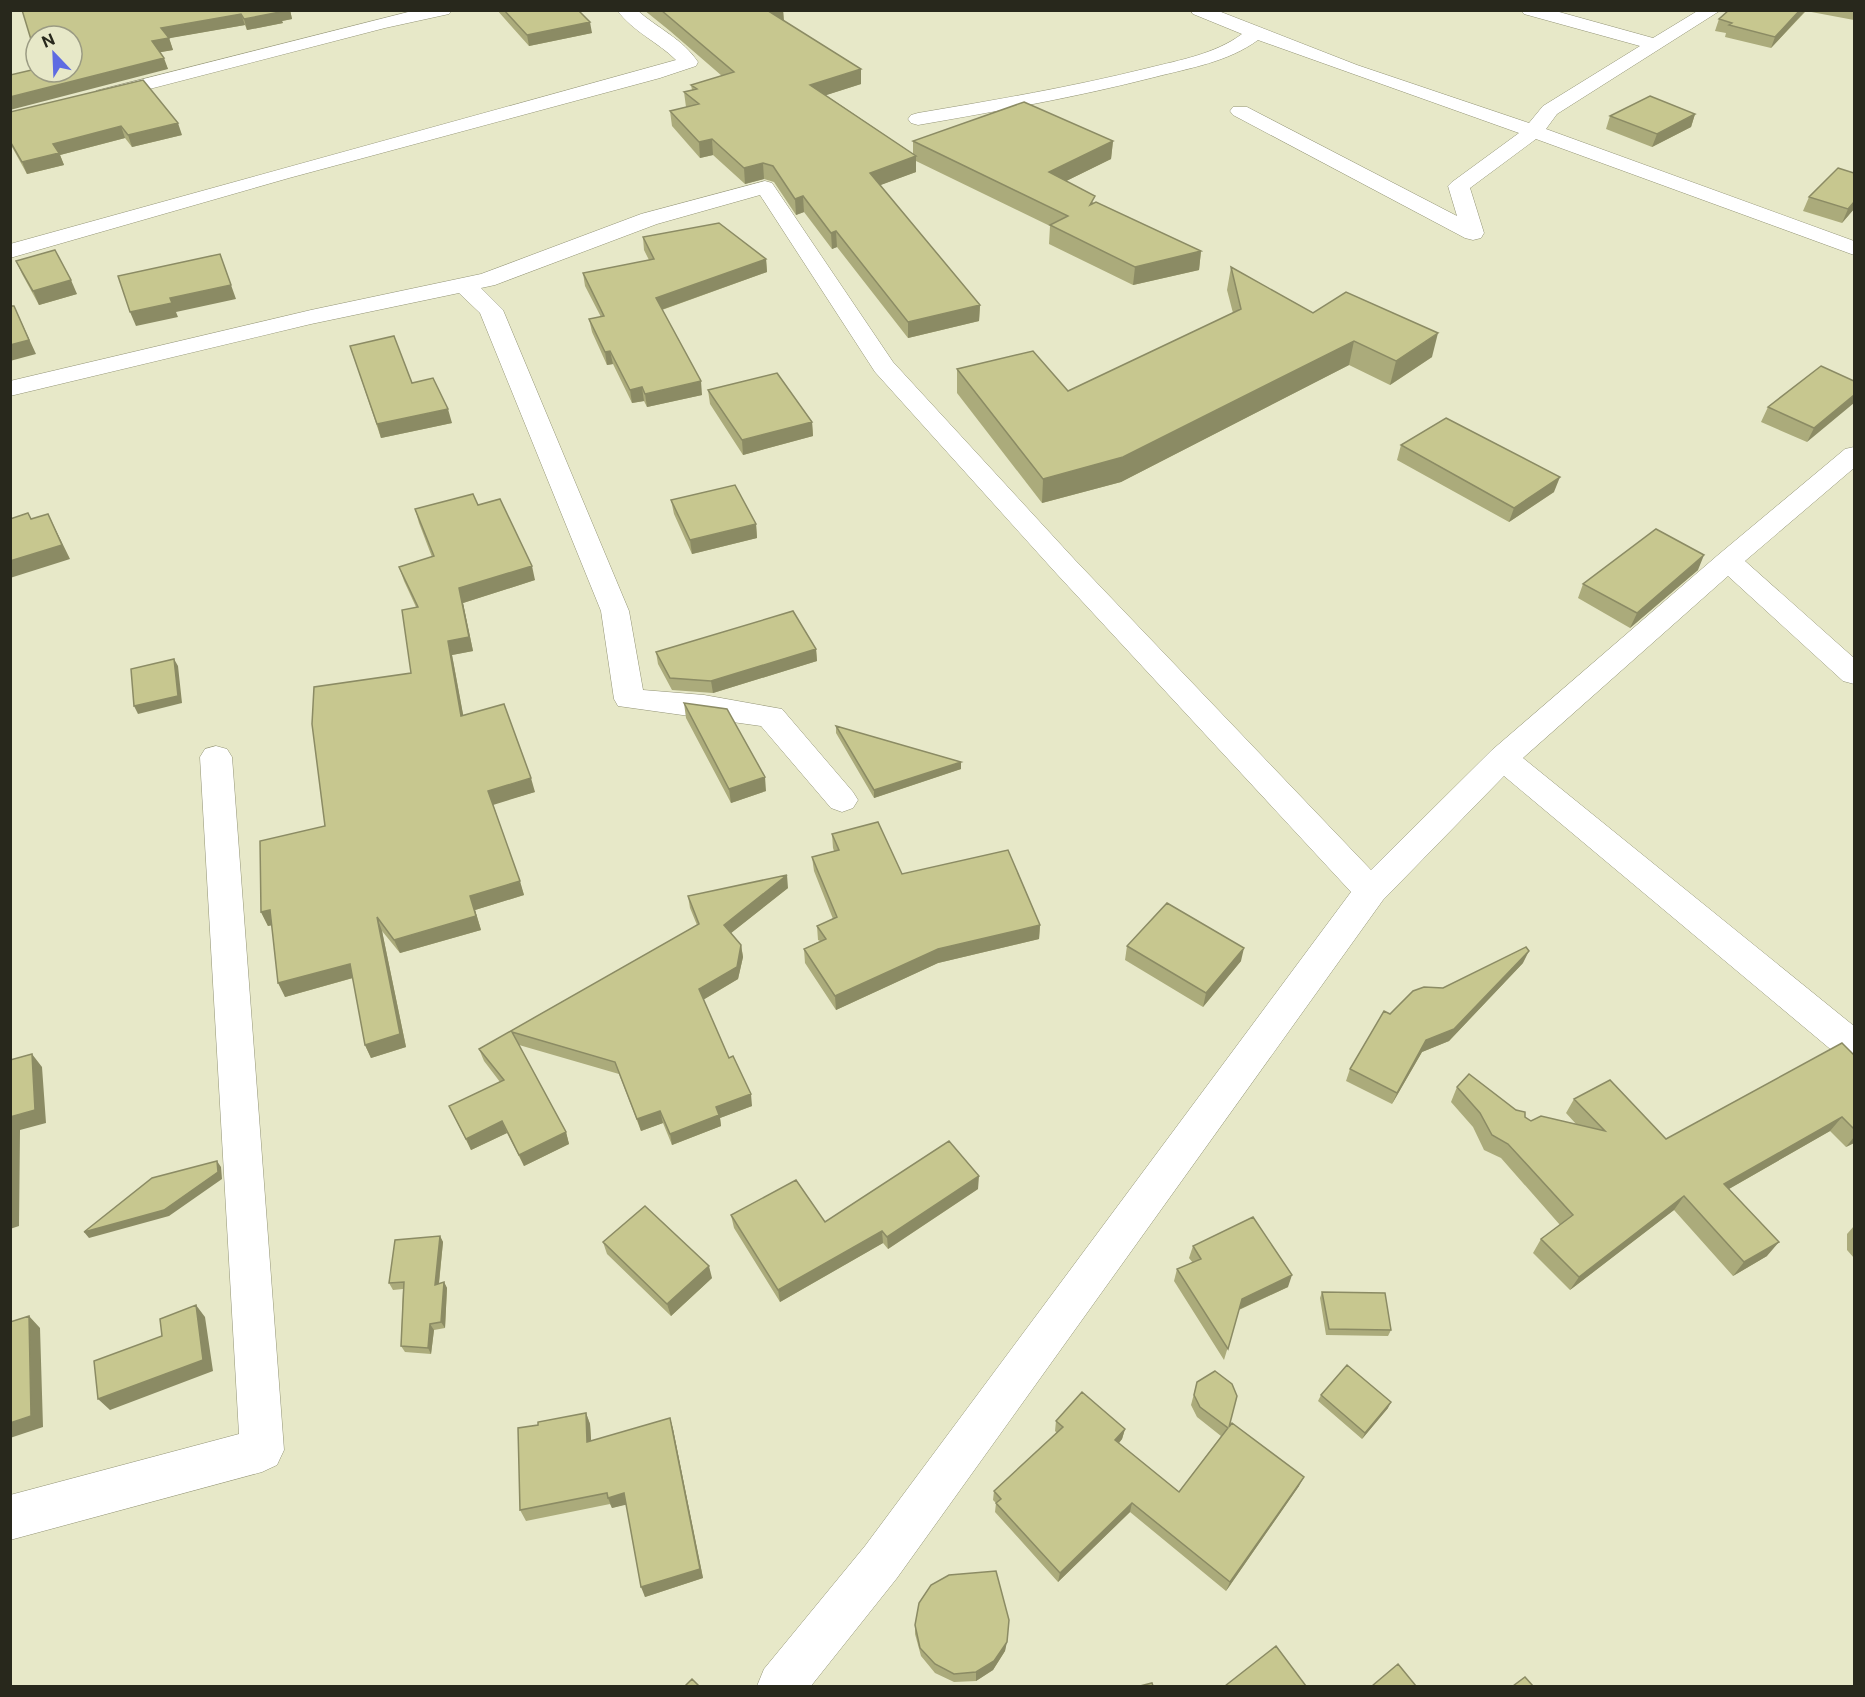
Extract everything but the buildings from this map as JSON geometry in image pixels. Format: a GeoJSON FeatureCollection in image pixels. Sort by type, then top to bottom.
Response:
{"type":"FeatureCollection","features":[{"type":"Feature","properties":{"kind":"street"},"geometry":{"type":"LineString","coordinates":[[361,10],[383,23]]}},
{"type":"Feature","properties":{"kind":"street"},"geometry":{"type":"LineString","coordinates":[[80,100],[383,23],[443,10]]}},
{"type":"Feature","properties":{"kind":"street"},"geometry":{"type":"LineString","coordinates":[[10,251],[282,174],[653,74],[688,62],[668,41],[648,30],[626,10]]}},
{"type":"Feature","properties":{"kind":"street"},"geometry":{"type":"LineString","coordinates":[[1199,10],[1254,34],[1606,157],[1763,218],[1854,248]]}},
{"type":"Feature","properties":{"kind":"street"},"geometry":{"type":"LineString","coordinates":[[1530,10],[1656,45]]}},
{"type":"Feature","properties":{"kind":"street"},"geometry":{"type":"LineString","coordinates":[[1240,111],[1473,233],[1459,186],[1533,132],[1550,110],[1712,10]]}},
{"type":"Feature","properties":{"kind":"street"},"geometry":{"type":"LineString","coordinates":[[918,119],[1106,84],[1221,54],[1239,46],[1254,34]]}},
{"type":"Feature","properties":{"kind":"street"},"geometry":{"type":"LineString","coordinates":[[10,389],[311,317],[465,286],[487,280],[649,219],[765,187],[884,367],[1065,566],[1371,891]]}},
{"type":"Feature","properties":{"kind":"street"},"geometry":{"type":"LineString","coordinates":[[465,286],[491,310],[615,610],[628,699],[704,706],[771,717],[842,800]]}},
{"type":"Feature","properties":{"kind":"street"},"geometry":{"type":"LineString","coordinates":[[781,1686],[881,1562],[1371,891],[1503,758],[1728,561],[1854,455]]}},
{"type":"Feature","properties":{"kind":"street"},"geometry":{"type":"LineString","coordinates":[[1728,561],[1854,674]]}},
{"type":"Feature","properties":{"kind":"street"},"geometry":{"type":"LineString","coordinates":[[10,1518],[262,1450],[216,757]]}},
{"type":"Feature","properties":{"kind":"street"},"geometry":{"type":"LineString","coordinates":[[1503,758],[1854,1047]]}}]}
